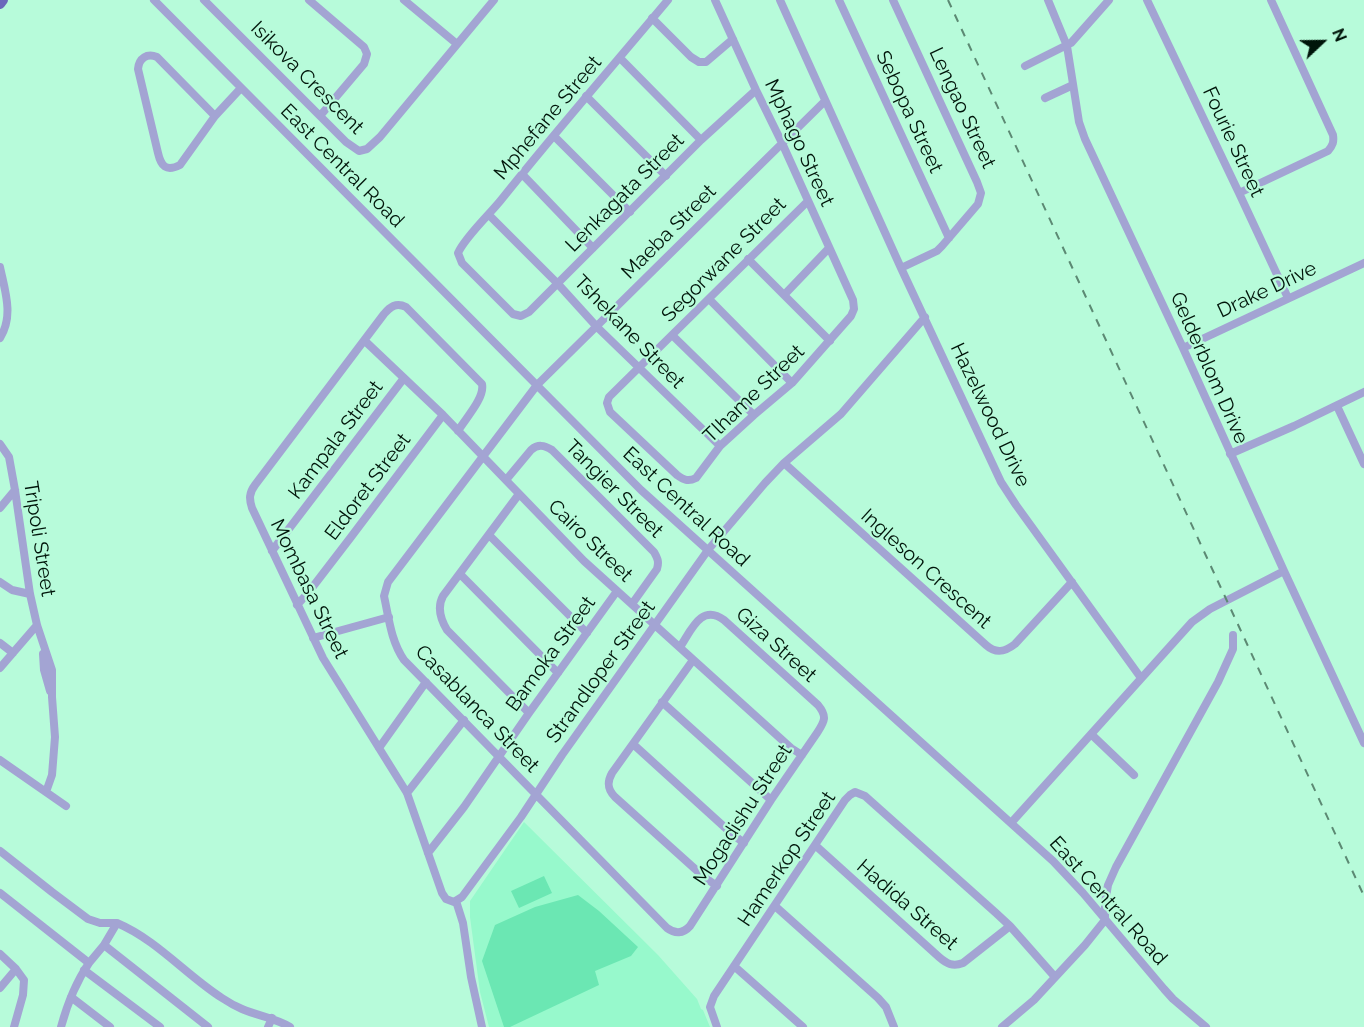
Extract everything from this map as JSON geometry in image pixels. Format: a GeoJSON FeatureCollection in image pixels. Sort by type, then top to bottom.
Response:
{"type":"FeatureCollection","features":[{"type":"Feature","properties":{"kind":"main road"},"geometry":{"type":"LineString","coordinates":[[0,4],[3,0]]}},
{"type":"Feature","properties":{"kind":"street","name":"East Central Road"},"geometry":{"type":"LineString","coordinates":[[154,0],[641,490],[1067,875],[1173,999],[1206,1027]]}},
{"type":"Feature","properties":{"kind":"street","name":"Isikova Crescent"},"geometry":{"type":"LineString","coordinates":[[204,0],[320,116],[359,151],[367,149],[380,138],[457,44]]}},
{"type":"Feature","properties":{"kind":"street"},"geometry":{"type":"LineString","coordinates":[[309,0],[364,46],[367,54],[364,63],[320,116]]}},
{"type":"Feature","properties":{"kind":"street"},"geometry":{"type":"LineString","coordinates":[[404,0],[457,44],[494,0]]}},
{"type":"Feature","properties":{"kind":"street","name":"Mphefane Street"},"geometry":{"type":"LineString","coordinates":[[517,316],[509,311],[459,259],[458,253],[463,244],[668,0]]}},
{"type":"Feature","properties":{"kind":"street","name":"Mphago Street"},"geometry":{"type":"LineString","coordinates":[[715,0],[853,300]]}},
{"type":"Feature","properties":{"kind":"street","name":"Hazelwood Drive"},"geometry":{"type":"LineString","coordinates":[[780,0],[1001,482],[1141,678]]}},
{"type":"Feature","properties":{"kind":"street","name":"Sebopa Street"},"geometry":{"type":"LineString","coordinates":[[838,0],[949,238]]}},
{"type":"Feature","properties":{"kind":"street","name":"Lengao Street"},"geometry":{"type":"LineString","coordinates":[[893,0],[980,187],[981,198],[937,251],[901,268]]}},
{"type":"Feature","properties":{"kind":"street","name":"Gelderblom Drive"},"geometry":{"type":"LineString","coordinates":[[1048,0],[1067,46],[1079,122],[1085,139],[1364,743]]}},
{"type":"Feature","properties":{"kind":"street"},"geometry":{"type":"LineString","coordinates":[[1025,66],[1067,46],[1109,0]]}},
{"type":"Feature","properties":{"kind":"street","name":"Fourie Street"},"geometry":{"type":"LineString","coordinates":[[1147,0],[1288,298]]}},
{"type":"Feature","properties":{"kind":"street"},"geometry":{"type":"LineString","coordinates":[[1239,193],[1328,151],[1334,142],[1333,135],[1271,0]]}},
{"type":"Feature","properties":{"kind":"street"},"geometry":{"type":"LineString","coordinates":[[652,18],[691,57],[699,62],[711,59],[733,39]]}},
{"type":"Feature","properties":{"kind":"street"},"geometry":{"type":"LineString","coordinates":[[215,116],[157,57],[148,56],[139,62],[138,69],[158,153],[162,164],[168,168],[180,165],[215,116],[241,88]]}},
{"type":"Feature","properties":{"kind":"street"},"geometry":{"type":"LineString","coordinates":[[620,58],[701,140]]}},
{"type":"Feature","properties":{"kind":"street"},"geometry":{"type":"LineString","coordinates":[[1045,98],[1073,85]]}},
{"type":"Feature","properties":{"kind":"street","name":"Lenkagata Street"},"geometry":{"type":"LineString","coordinates":[[517,316],[529,312],[701,140],[756,90]]}},
{"type":"Feature","properties":{"kind":"street"},"geometry":{"type":"LineString","coordinates":[[586,96],[666,176]]}},
{"type":"Feature","properties":{"kind":"street","name":"Maeba Street"},"geometry":{"type":"LineString","coordinates":[[537,385],[825,102]]}},
{"type":"Feature","properties":{"kind":"street"},"geometry":{"type":"LineString","coordinates":[[554,136],[630,212]]}},
{"type":"Feature","properties":{"kind":"street"},"geometry":{"type":"LineString","coordinates":[[522,174],[593,248]]}},
{"type":"Feature","properties":{"kind":"street","name":"Segorwane Street"},"geometry":{"type":"LineString","coordinates":[[693,480],[685,480],[677,475],[615,417],[608,408],[609,397],[808,201]]}},
{"type":"Feature","properties":{"kind":"street","name":"Tshekane Street"},"geometry":{"type":"LineString","coordinates":[[489,215],[597,327],[720,446]]}},
{"type":"Feature","properties":{"kind":"street"},"geometry":{"type":"LineString","coordinates":[[785,294],[830,248]]}},
{"type":"Feature","properties":{"kind":"street"},"geometry":{"type":"LineString","coordinates":[[748,259],[830,341]]}},
{"type":"Feature","properties":{"kind":"street","name":"Drake Drive"},"geometry":{"type":"LineString","coordinates":[[1183,348],[1364,263]]}},
{"type":"Feature","properties":{"kind":"street"},"geometry":{"type":"LineString","coordinates":[[0,267],[8,302],[7,323],[0,338]]}},
{"type":"Feature","properties":{"kind":"street"},"geometry":{"type":"LineString","coordinates":[[709,299],[792,383]]}},
{"type":"Feature","properties":{"kind":"street","name":"Tlhame Street"},"geometry":{"type":"LineString","coordinates":[[693,480],[720,446],[792,383],[830,341],[851,316],[854,309],[853,300]]}},
{"type":"Feature","properties":{"kind":"street","name":"Mombasa Street"},"geometry":{"type":"LineString","coordinates":[[457,901],[450,901],[444,897],[406,793],[323,658],[252,508],[249,497],[364,341],[390,308],[396,305],[406,307],[414,314],[482,384],[481,397],[458,431]]}},
{"type":"Feature","properties":{"kind":"street"},"geometry":{"type":"LineString","coordinates":[[708,550],[757,491],[784,463],[841,414],[925,317]]}},
{"type":"Feature","properties":{"kind":"street"},"geometry":{"type":"LineString","coordinates":[[672,335],[753,415]]}},
{"type":"Feature","properties":{"kind":"street","name":"Cairo Street"},"geometry":{"type":"LineString","coordinates":[[364,341],[443,416],[584,561],[791,748],[802,755]]}},
{"type":"Feature","properties":{"kind":"street","name":"Kampala Street"},"geometry":{"type":"LineString","coordinates":[[272,551],[404,378]]}},
{"type":"Feature","properties":{"kind":"street","name":"Casablanca Street"},"geometry":{"type":"LineString","coordinates":[[537,385],[388,582],[384,596],[393,640],[404,660],[667,928],[674,932],[683,932]]}},
{"type":"Feature","properties":{"kind":"street"},"geometry":{"type":"LineString","coordinates":[[1230,454],[1364,392]]}},
{"type":"Feature","properties":{"kind":"street"},"geometry":{"type":"LineString","coordinates":[[1337,406],[1364,464]]}},
{"type":"Feature","properties":{"kind":"street","name":"Eldoret Street"},"geometry":{"type":"LineString","coordinates":[[297,605],[443,416]]}},
{"type":"Feature","properties":{"kind":"street","name":"Tripoli Street"},"geometry":{"type":"LineString","coordinates":[[0,444],[9,457],[30,594],[42,641],[44,670],[52,698],[55,737],[52,775],[46,792]]}},
{"type":"Feature","properties":{"kind":"street","name":"Tangier Street"},"geometry":{"type":"LineString","coordinates":[[506,480],[535,447],[546,446],[552,450],[654,552],[658,563],[657,569],[632,604]]}},
{"type":"Feature","properties":{"kind":"street","name":"Ingleson Crescent"},"geometry":{"type":"LineString","coordinates":[[784,463],[980,640],[994,650],[1005,651],[1015,644],[1072,582]]}},
{"type":"Feature","properties":{"kind":"street"},"geometry":{"type":"LineString","coordinates":[[0,508],[15,490]]}},
{"type":"Feature","properties":{"kind":"street"},"geometry":{"type":"LineString","coordinates":[[519,494],[442,596],[440,603],[447,630],[529,713]]}},
{"type":"Feature","properties":{"kind":"street"},"geometry":{"type":"LineString","coordinates":[[489,535],[586,633]]}},
{"type":"Feature","properties":{"kind":"street","name":"Strandloper Street"},"geometry":{"type":"LineString","coordinates":[[457,901],[521,816],[708,550]]}},
{"type":"Feature","properties":{"kind":"street"},"geometry":{"type":"LineString","coordinates":[[1011,823],[1141,678],[1201,615],[1227,599],[1284,571]]}},
{"type":"Feature","properties":{"kind":"street"},"geometry":{"type":"LineString","coordinates":[[460,574],[558,673]]}},
{"type":"Feature","properties":{"kind":"street"},"geometry":{"type":"LineString","coordinates":[[0,582],[12,591],[30,594]]}},
{"type":"Feature","properties":{"kind":"street","name":"Bamoka Street"},"geometry":{"type":"LineString","coordinates":[[428,853],[464,807],[616,591]]}},
{"type":"Feature","properties":{"kind":"street","name":"Giza Street"},"geometry":{"type":"LineString","coordinates":[[680,647],[702,617],[707,614],[717,615],[818,705],[823,713]]}},
{"type":"Feature","properties":{"kind":"street"},"geometry":{"type":"LineString","coordinates":[[313,638],[389,617]]}},
{"type":"Feature","properties":{"kind":"street"},"geometry":{"type":"LineString","coordinates":[[0,668],[37,624]]}},
{"type":"Feature","properties":{"kind":"street"},"geometry":{"type":"LineString","coordinates":[[1002,1027],[1028,1006],[1105,920],[1108,885],[1116,867],[1218,682],[1233,650],[1233,635]]}},
{"type":"Feature","properties":{"kind":"street"},"geometry":{"type":"LineString","coordinates":[[0,643],[13,653]]}},
{"type":"Feature","properties":{"kind":"street"},"geometry":{"type":"LineString","coordinates":[[693,660],[610,776],[608,784],[609,790],[704,877],[717,886]]}},
{"type":"Feature","properties":{"kind":"street"},"geometry":{"type":"LineString","coordinates":[[379,748],[426,682]]}},
{"type":"Feature","properties":{"kind":"street"},"geometry":{"type":"LineString","coordinates":[[662,702],[771,800]]}},
{"type":"Feature","properties":{"kind":"street","name":"Mogadishu Street"},"geometry":{"type":"LineString","coordinates":[[683,932],[690,926],[717,886],[824,722],[823,713]]}},
{"type":"Feature","properties":{"kind":"street"},"geometry":{"type":"LineString","coordinates":[[406,793],[464,720]]}},
{"type":"Feature","properties":{"kind":"street"},"geometry":{"type":"LineString","coordinates":[[1092,735],[1134,775]]}},
{"type":"Feature","properties":{"kind":"street"},"geometry":{"type":"LineString","coordinates":[[633,744],[744,843]]}},
{"type":"Feature","properties":{"kind":"street"},"geometry":{"type":"LineString","coordinates":[[0,760],[66,806]]}},
{"type":"Feature","properties":{"kind":"street","name":"Hamerkop Street"},"geometry":{"type":"LineString","coordinates":[[717,1027],[711,1010],[712,999],[845,800],[853,793],[861,794],[1010,926],[1055,977]]}},
{"type":"Feature","properties":{"kind":"street","name":"Hadida Street"},"geometry":{"type":"LineString","coordinates":[[815,845],[949,964],[963,963],[1010,926]]}},
{"type":"Feature","properties":{"kind":"street"},"geometry":{"type":"LineString","coordinates":[[0,850],[88,919],[100,923],[117,923],[142,936],[222,998],[242,1009],[272,1018],[290,1027]]}},
{"type":"Feature","properties":{"kind":"street"},"geometry":{"type":"LineString","coordinates":[[0,893],[160,1027]]}},
{"type":"Feature","properties":{"kind":"street"},"geometry":{"type":"LineString","coordinates":[[457,901],[482,1027]]}},
{"type":"Feature","properties":{"kind":"street"},"geometry":{"type":"LineString","coordinates":[[775,906],[878,998],[888,1012],[894,1027]]}},
{"type":"Feature","properties":{"kind":"street"},"geometry":{"type":"LineString","coordinates":[[61,1027],[71,997],[86,967],[104,945],[117,923]]}},
{"type":"Feature","properties":{"kind":"street"},"geometry":{"type":"LineString","coordinates":[[104,945],[208,1027]]}},
{"type":"Feature","properties":{"kind":"street"},"geometry":{"type":"LineString","coordinates":[[0,954],[16,969],[24,981],[14,1027]]}},
{"type":"Feature","properties":{"kind":"street"},"geometry":{"type":"LineString","coordinates":[[734,966],[803,1027]]}},
{"type":"Feature","properties":{"kind":"street"},"geometry":{"type":"LineString","coordinates":[[0,988],[16,969]]}},
{"type":"Feature","properties":{"kind":"street"},"geometry":{"type":"LineString","coordinates":[[71,997],[110,1027]]}},
{"type":"Feature","properties":{"kind":"street"},"geometry":{"type":"LineString","coordinates":[[268,1027],[272,1018]]}},
{"type":"Feature","properties":{"kind":"shaded area"},"geometry":{"type":"Polygon","coordinates":[[[524,822],[658,955],[697,999],[710,1027],[489,1027],[480,992],[470,901],[524,822]]]}},
{"type":"Feature","properties":{"kind":"shaded area"},"geometry":{"type":"Polygon","coordinates":[[[544,876],[552,893],[519,908],[511,891],[544,876]]]}},
{"type":"Feature","properties":{"kind":"shaded area"},"geometry":{"type":"Polygon","coordinates":[[[578,895],[638,947],[631,956],[595,971],[599,985],[510,1027],[504,1027],[482,961],[495,925],[535,907],[578,895]]]}},
{"type":"Feature","properties":{"kind":"railway"},"geometry":{"type":"LineString","coordinates":[[948,0],[1364,896]]}}]}
